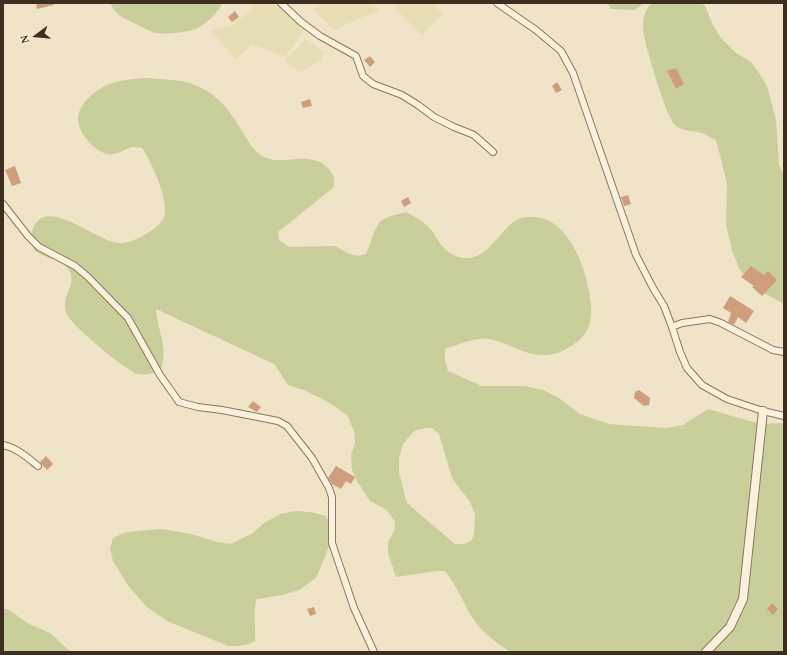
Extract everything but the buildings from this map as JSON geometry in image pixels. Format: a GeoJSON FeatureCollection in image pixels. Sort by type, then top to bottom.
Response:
{"type":"FeatureCollection","features":[{"type":"Feature","properties":{"kind":"street"},"geometry":{"type":"LineString","coordinates":[[281,3],[300,22],[320,36],[356,56],[363,76],[373,84],[402,95],[434,117],[474,135],[493,152]]}},
{"type":"Feature","properties":{"kind":"street"},"geometry":{"type":"LineString","coordinates":[[498,3],[536,30],[561,51],[573,73],[636,256],[664,306],[687,368],[702,385],[727,399],[762,411],[784,416]]}},
{"type":"Feature","properties":{"kind":"street"},"geometry":{"type":"LineString","coordinates":[[3,204],[28,236],[39,247],[75,266],[88,277],[128,318],[160,375],[179,402],[278,422],[286,426],[312,458],[329,488],[332,497],[332,543],[354,608],[374,652]]}},
{"type":"Feature","properties":{"kind":"street"},"geometry":{"type":"LineString","coordinates":[[672,327],[710,319],[721,323],[773,350],[784,352]]}},
{"type":"Feature","properties":{"kind":"street"},"geometry":{"type":"LineString","coordinates":[[706,652],[730,627],[743,599],[762,411]]}},
{"type":"Feature","properties":{"kind":"street"},"geometry":{"type":"LineString","coordinates":[[3,445],[11,446],[38,466]]}},
{"type":"Feature","properties":{"kind":"shaded area"},"geometry":{"type":"Polygon","coordinates":[[[250,3],[275,3],[304,30],[285,57],[252,44],[236,59],[211,31],[232,25],[254,8],[250,3]]]}},
{"type":"Feature","properties":{"kind":"shaded area"},"geometry":{"type":"Polygon","coordinates":[[[321,3],[372,3],[379,10],[334,30],[314,10],[321,3]]]}},
{"type":"Feature","properties":{"kind":"shaded area"},"geometry":{"type":"Polygon","coordinates":[[[399,3],[437,3],[434,6],[443,14],[422,35],[395,8],[399,3]]]}},
{"type":"Feature","properties":{"kind":"shaded area"},"geometry":{"type":"Polygon","coordinates":[[[306,39],[324,52],[320,61],[299,72],[285,61],[306,39]]]}},
{"type":"Feature","properties":{"kind":"green space"},"geometry":{"type":"Polygon","coordinates":[[[110,3],[223,3],[211,18],[196,29],[164,34],[151,31],[124,18],[115,11],[110,3]]]}},
{"type":"Feature","properties":{"kind":"green space"},"geometry":{"type":"Polygon","coordinates":[[[607,3],[645,3],[634,10],[611,9],[607,3]]]}},
{"type":"Feature","properties":{"kind":"green space"},"geometry":{"type":"Polygon","coordinates":[[[652,3],[701,3],[705,6],[720,37],[736,53],[751,62],[767,86],[776,120],[779,165],[784,175],[784,304],[758,290],[747,280],[739,268],[732,250],[726,225],[727,183],[716,140],[702,133],[677,127],[670,118],[644,35],[644,17],[646,11],[652,3]]]}},
{"type":"Feature","properties":{"kind":"green space"},"geometry":{"type":"Polygon","coordinates":[[[150,78],[189,83],[198,86],[213,95],[225,106],[252,147],[262,156],[279,160],[313,160],[321,163],[329,169],[334,178],[333,188],[278,232],[279,240],[289,247],[335,246],[350,254],[358,256],[366,254],[379,223],[388,217],[406,212],[427,226],[448,252],[463,258],[471,258],[479,255],[515,221],[526,217],[546,220],[557,227],[567,237],[582,264],[591,305],[589,327],[586,332],[577,342],[564,350],[554,354],[544,355],[525,352],[489,339],[478,339],[466,342],[445,349],[445,360],[448,371],[482,386],[525,386],[543,390],[559,398],[580,414],[609,424],[666,428],[683,425],[708,409],[760,424],[784,424],[784,652],[511,652],[483,631],[478,625],[445,571],[396,577],[388,553],[388,542],[394,531],[395,522],[387,510],[370,501],[358,483],[352,470],[351,455],[355,443],[354,431],[347,415],[328,402],[306,391],[288,385],[274,364],[156,309],[163,345],[164,359],[160,370],[150,374],[138,374],[123,365],[72,322],[68,316],[65,304],[72,277],[65,265],[43,256],[34,250],[32,232],[34,225],[44,217],[64,219],[109,241],[125,243],[153,230],[161,223],[165,211],[162,192],[150,162],[142,148],[133,147],[116,154],[104,153],[93,146],[84,136],[78,118],[83,104],[101,88],[121,81],[150,78]],[[432,428],[414,431],[403,444],[399,458],[399,472],[407,503],[455,544],[464,544],[471,541],[474,534],[475,514],[470,502],[452,478],[439,434],[432,428]]]}},
{"type":"Feature","properties":{"kind":"green space"},"geometry":{"type":"Polygon","coordinates":[[[295,511],[310,512],[326,516],[332,528],[332,540],[316,578],[299,590],[283,595],[257,599],[255,613],[255,641],[249,644],[228,646],[167,621],[147,607],[129,587],[113,561],[110,549],[113,538],[126,532],[161,529],[191,534],[217,542],[230,544],[253,533],[264,523],[281,514],[295,511]]]}},
{"type":"Feature","properties":{"kind":"green space"},"geometry":{"type":"Polygon","coordinates":[[[3,609],[8,609],[29,624],[50,633],[71,652],[3,652],[3,609]]]}}]}
